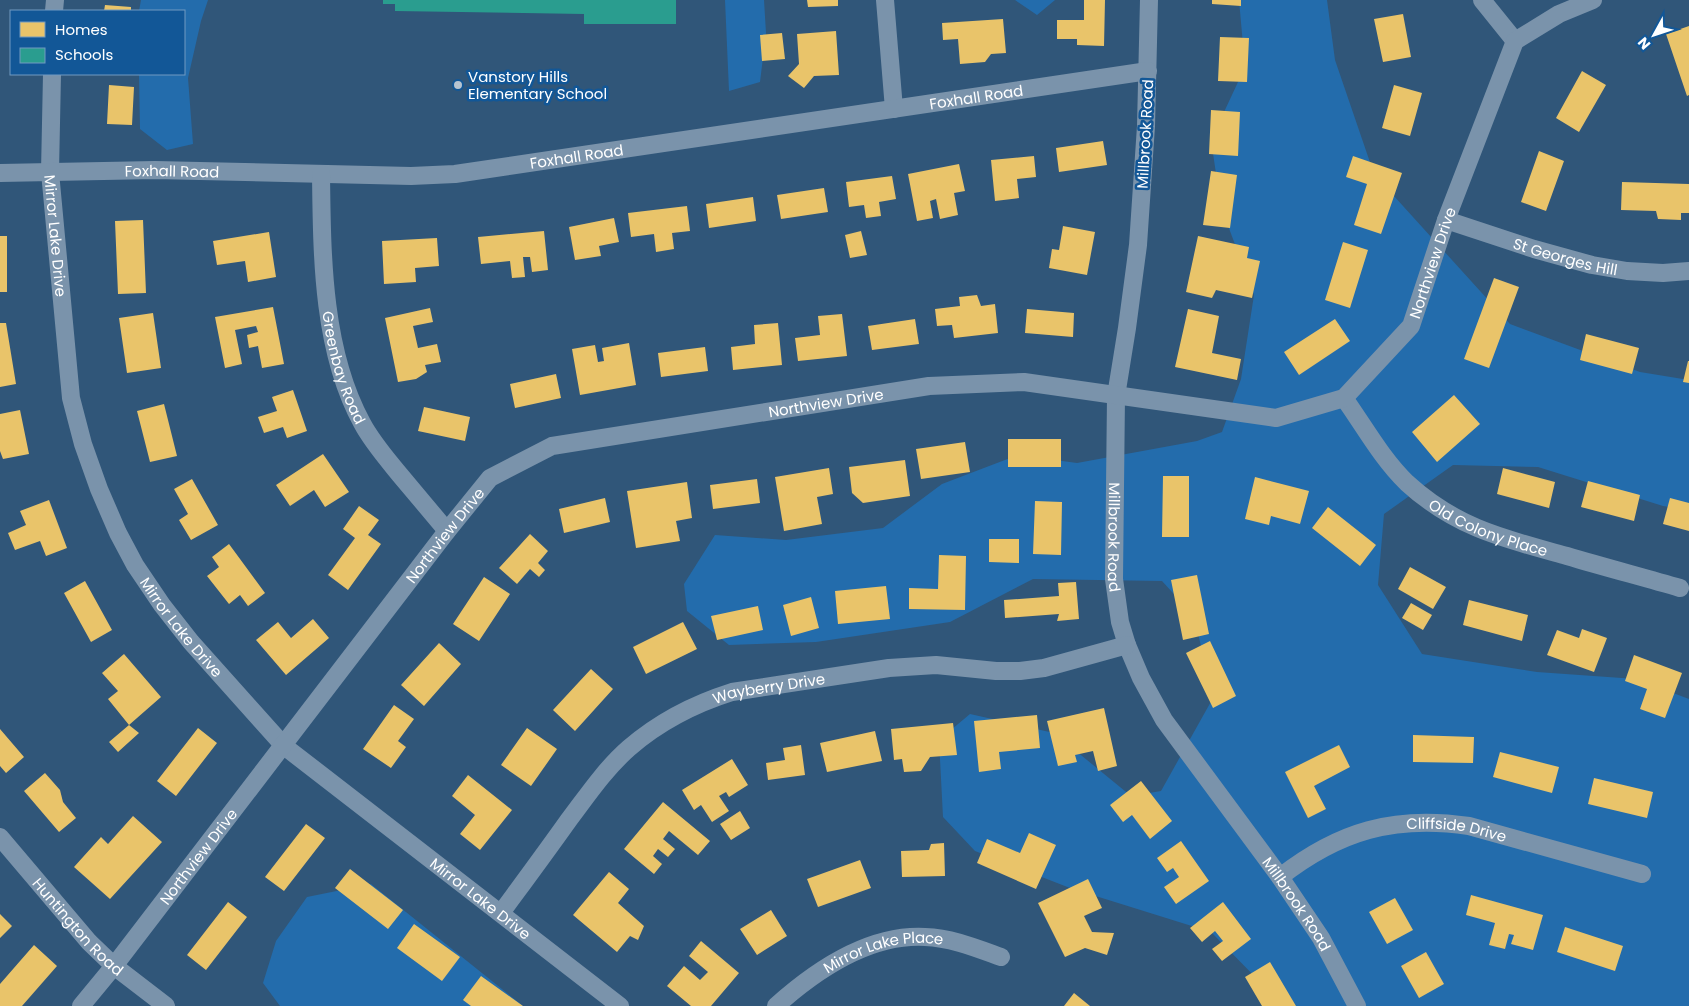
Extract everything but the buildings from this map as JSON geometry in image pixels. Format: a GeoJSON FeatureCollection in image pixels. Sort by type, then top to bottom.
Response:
{"type":"FeatureCollection","features":[{"type":"Feature","properties":{"kind":"street"},"geometry":{"type":"LineString","coordinates":[[885,0],[894,109]]}},
{"type":"Feature","properties":{"kind":"street","name":"Millbrook Road"},"geometry":{"type":"LineString","coordinates":[[1149,0],[1146,126],[1138,245],[1116,396],[1114,579],[1120,622],[1127,645],[1141,678],[1164,720],[1280,878],[1320,938],[1357,1006]]}},
{"type":"Feature","properties":{"kind":"street"},"geometry":{"type":"LineString","coordinates":[[1482,0],[1514,41],[1559,14],[1593,0]]}},
{"type":"Feature","properties":{"kind":"street","name":"Northview Drive"},"geometry":{"type":"LineString","coordinates":[[81,1006],[114,966],[447,531],[490,478],[552,446],[929,386],[1024,382],[1276,418],[1344,398],[1411,326],[1446,220],[1514,41]]}},
{"type":"Feature","properties":{"kind":"street","name":"Foxhall Road"},"geometry":{"type":"LineString","coordinates":[[0,173],[155,170],[411,176],[454,174],[1148,72]]}},
{"type":"Feature","properties":{"kind":"street","name":"Mirror Lake Drive"},"geometry":{"type":"LineString","coordinates":[[52,75],[50,172],[71,398],[99,489],[118,533],[135,565],[162,605],[191,642],[284,746],[620,1006]]}},
{"type":"Feature","properties":{"kind":"street","name":"Greenbay Road"},"geometry":{"type":"LineString","coordinates":[[321,174],[322,251],[326,298],[335,345],[347,391],[362,424],[382,454],[447,531]]}},
{"type":"Feature","properties":{"kind":"street","name":"St Georges Hill"},"geometry":{"type":"LineString","coordinates":[[1446,220],[1592,265],[1627,271],[1663,273],[1689,271]]}},
{"type":"Feature","properties":{"kind":"street","name":"Old Colony Place"},"geometry":{"type":"LineString","coordinates":[[1344,398],[1391,466],[1414,489],[1435,506],[1456,518],[1499,537],[1680,588]]}},
{"type":"Feature","properties":{"kind":"street","name":"Wayberry Drive"},"geometry":{"type":"LineString","coordinates":[[501,913],[603,774],[628,749],[647,734],[677,714],[709,699],[732,692],[889,668],[936,665],[996,671],[1044,668],[1127,645]]}},
{"type":"Feature","properties":{"kind":"street","name":"Cliffside Drive"},"geometry":{"type":"LineString","coordinates":[[1280,878],[1312,855],[1340,840],[1362,832],[1397,824],[1421,822],[1469,826],[1642,874]]}},
{"type":"Feature","properties":{"kind":"street","name":"Huntington Road"},"geometry":{"type":"LineString","coordinates":[[0,837],[89,942],[114,966],[166,1006]]}},
{"type":"Feature","properties":{"kind":"street","name":"Mirror Lake Place"},"geometry":{"type":"LineString","coordinates":[[776,1006],[828,966],[852,953],[874,945],[924,937],[964,943],[1001,957]]}},
{"type":"Feature","properties":{"kind":"shaded area"},"geometry":{"type":"Polygon","coordinates":[[[141,0],[208,0],[201,21],[188,78],[193,144],[167,150],[140,129],[139,75],[185,75],[185,10],[139,10],[141,0]]]}},
{"type":"Feature","properties":{"kind":"shaded area"},"geometry":{"type":"Polygon","coordinates":[[[725,0],[764,0],[766,33],[760,82],[729,91],[725,0]]]}},
{"type":"Feature","properties":{"kind":"shaded area"},"geometry":{"type":"Polygon","coordinates":[[[1015,0],[1055,0],[1037,15],[1015,0]]]}},
{"type":"Feature","properties":{"kind":"shaded area"},"geometry":{"type":"Polygon","coordinates":[[[1239,0],[1327,0],[1335,60],[1374,174],[1510,324],[1640,372],[1689,380],[1689,510],[1663,506],[1538,467],[1453,465],[1384,514],[1378,585],[1422,654],[1537,672],[1636,679],[1689,699],[1689,1006],[1281,1006],[1267,989],[1211,932],[1070,888],[975,851],[943,817],[939,740],[970,714],[1054,733],[1131,796],[1161,791],[1213,698],[1194,616],[1162,581],[1033,579],[950,622],[816,642],[729,645],[687,611],[684,584],[715,535],[786,540],[883,528],[942,484],[1018,455],[1077,463],[1197,441],[1222,432],[1241,379],[1254,295],[1221,207],[1211,140],[1245,67],[1239,0]]]}},
{"type":"Feature","properties":{"kind":"shaded area"},"geometry":{"type":"Polygon","coordinates":[[[371,884],[523,1006],[280,1006],[263,983],[276,941],[307,897],[371,884]]]}},
{"type":"Feature","properties":{"kind":"place","name":"Vanstory Hills Elementary School"},"geometry":{"type":"Point","coordinates":[458,85]}}]}
